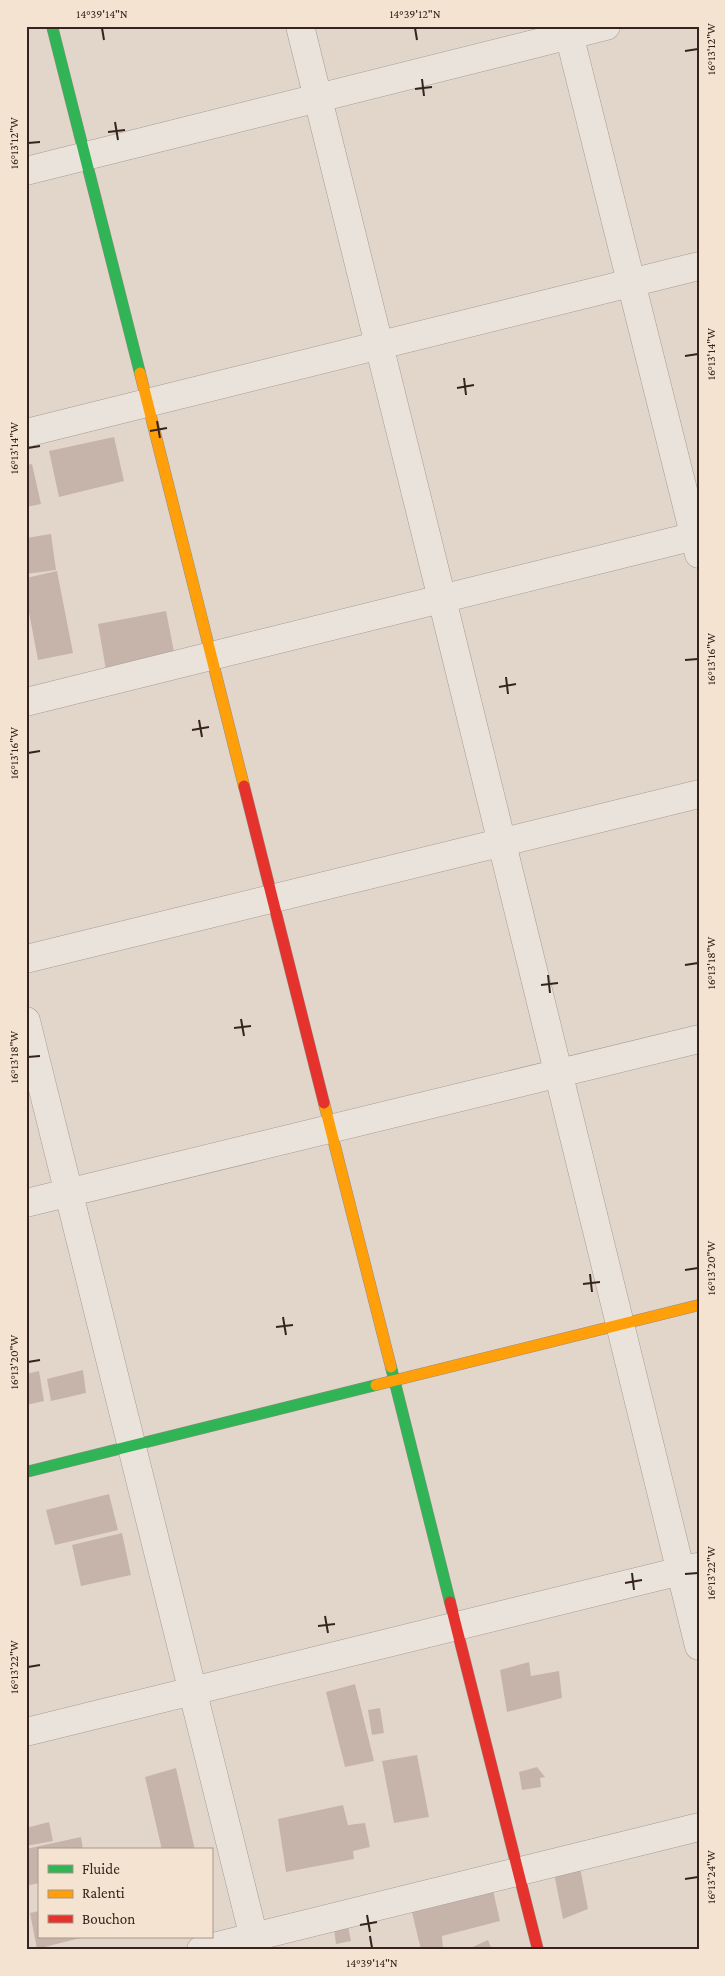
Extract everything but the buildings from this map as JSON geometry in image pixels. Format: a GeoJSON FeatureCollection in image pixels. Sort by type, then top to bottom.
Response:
{"type":"FeatureCollection","features":[{"type":"Feature","properties":{"kind":"street"},"geometry":{"type":"LineString","coordinates":[[52,26],[147,404],[213,656],[330,1129],[538,1950]]}},
{"type":"Feature","properties":{"kind":"street"},"geometry":{"type":"LineString","coordinates":[[300,26],[620,1325],[690,1569],[699,1646]]}},
{"type":"Feature","properties":{"kind":"street"},"geometry":{"type":"LineString","coordinates":[[26,171],[317,98],[568,31],[606,26]]}},
{"type":"Feature","properties":{"kind":"street"},"geometry":{"type":"LineString","coordinates":[[26,702],[442,599],[697,542],[568,31]]}},
{"type":"Feature","properties":{"kind":"street"},"geometry":{"type":"LineString","coordinates":[[26,433],[699,266]]}},
{"type":"Feature","properties":{"kind":"street"},"geometry":{"type":"LineString","coordinates":[[26,959],[699,794]]}},
{"type":"Feature","properties":{"kind":"street"},"geometry":{"type":"LineString","coordinates":[[26,1021],[255,1943]]}},
{"type":"Feature","properties":{"kind":"street"},"geometry":{"type":"LineString","coordinates":[[26,1203],[699,1038]]}},
{"type":"Feature","properties":{"kind":"street"},"geometry":{"type":"LineString","coordinates":[[26,1472],[699,1306]]}},
{"type":"Feature","properties":{"kind":"street"},"geometry":{"type":"LineString","coordinates":[[26,1732],[690,1569]]}},
{"type":"Feature","properties":{"kind":"street"},"geometry":{"type":"LineString","coordinates":[[201,1950],[255,1943],[518,1872],[699,1827]]}},
{"type":"Feature","properties":{"kind":"traffic: fast"},"geometry":{"type":"LineString","coordinates":[[52,26],[140,373]]}},
{"type":"Feature","properties":{"kind":"traffic: fast"},"geometry":{"type":"LineString","coordinates":[[391,1367],[450,1602]]}},
{"type":"Feature","properties":{"kind":"traffic: fast"},"geometry":{"type":"LineString","coordinates":[[26,1472],[376,1385]]}},
{"type":"Feature","properties":{"kind":"traffic: slow"},"geometry":{"type":"LineString","coordinates":[[140,373],[244,786]]}},
{"type":"Feature","properties":{"kind":"traffic: slow"},"geometry":{"type":"LineString","coordinates":[[324,1103],[391,1367]]}},
{"type":"Feature","properties":{"kind":"traffic: slow"},"geometry":{"type":"LineString","coordinates":[[376,1385],[699,1305]]}},
{"type":"Feature","properties":{"kind":"traffic: jam"},"geometry":{"type":"LineString","coordinates":[[244,786],[324,1103]]}},
{"type":"Feature","properties":{"kind":"traffic: jam"},"geometry":{"type":"LineString","coordinates":[[450,1602],[538,1950]]}}]}
